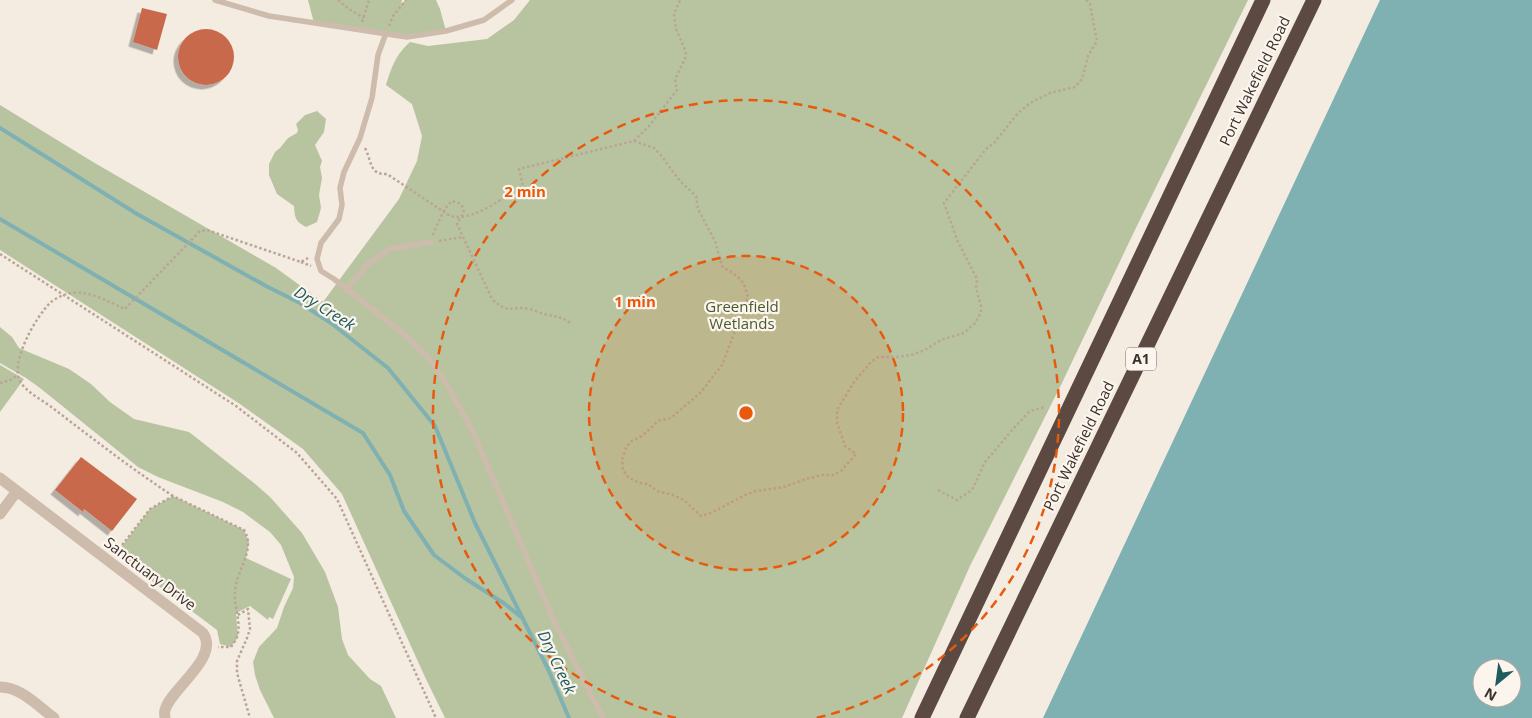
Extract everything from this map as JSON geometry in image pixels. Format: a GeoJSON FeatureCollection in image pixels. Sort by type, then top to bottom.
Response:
{"type":"FeatureCollection","features":[{"type":"Feature","properties":{"kind":"highway","name":"Port Wakefield Road"},"geometry":{"type":"LineString","coordinates":[[922,718],[1263,0]]}},
{"type":"Feature","properties":{"kind":"highway","name":"Port Wakefield Road"},"geometry":{"type":"LineString","coordinates":[[967,718],[1314,0]]}},
{"type":"Feature","properties":{"kind":"street","name":"Sanctuary Drive"},"geometry":{"type":"LineString","coordinates":[[0,478],[203,633],[207,648]]}},
{"type":"Feature","properties":{"kind":"street"},"geometry":{"type":"LineString","coordinates":[[0,514],[17,491]]}},
{"type":"Feature","properties":{"kind":"street"},"geometry":{"type":"LineString","coordinates":[[165,718],[165,710],[202,659],[207,648]]}},
{"type":"Feature","properties":{"kind":"street"},"geometry":{"type":"LineString","coordinates":[[0,687],[9,687],[17,690],[54,718]]}},
{"type":"Feature","properties":{"kind":"lane"},"geometry":{"type":"LineString","coordinates":[[215,0],[269,16],[408,36],[446,31],[484,20],[512,0]]}},
{"type":"Feature","properties":{"kind":"lane"},"geometry":{"type":"LineString","coordinates":[[386,33],[378,55],[372,98],[360,138],[344,172],[340,188],[342,205],[339,219],[321,243],[317,259],[321,271],[406,335],[429,358],[444,379],[474,434],[553,619],[602,718]]}},
{"type":"Feature","properties":{"kind":"lane"},"geometry":{"type":"LineString","coordinates":[[347,291],[352,282],[368,264],[390,249],[431,242]]}},
{"type":"Feature","properties":{"kind":"path"},"geometry":{"type":"LineString","coordinates":[[338,0],[364,18],[369,0]]}},
{"type":"Feature","properties":{"kind":"path"},"geometry":{"type":"LineString","coordinates":[[386,33],[402,0]]}},
{"type":"Feature","properties":{"kind":"path"},"geometry":{"type":"LineString","coordinates":[[396,12],[406,0]]}},
{"type":"Feature","properties":{"kind":"path"},"geometry":{"type":"LineString","coordinates":[[634,142],[650,126],[677,90],[675,78],[685,59],[686,52],[676,29],[674,14],[680,0]]}},
{"type":"Feature","properties":{"kind":"path"},"geometry":{"type":"LineString","coordinates":[[360,138],[370,157],[374,171],[395,178],[450,216],[462,216],[484,211],[523,186],[519,169],[634,142],[654,148],[660,154],[680,181],[696,196],[698,209],[715,241],[722,266],[738,277],[744,284],[748,297],[722,365],[702,392],[671,418],[658,421],[642,436],[630,442],[622,460],[623,470],[628,477],[638,483],[648,484],[656,491],[672,494],[684,500],[701,516],[756,491],[784,487],[806,479],[841,472],[856,454],[845,446],[838,423],[837,410],[854,382],[870,362],[878,357],[896,358],[912,355],[925,350],[941,340],[964,334],[975,323],[981,312],[976,288],[977,278],[958,242],[944,203],[986,149],[994,143],[1018,113],[1040,97],[1075,87],[1082,79],[1088,56],[1097,41],[1090,4],[1086,0]]}},
{"type":"Feature","properties":{"kind":"path"},"geometry":{"type":"LineString","coordinates":[[431,242],[442,218],[442,210],[452,202],[461,204],[465,210],[458,224],[462,237],[492,299],[500,307],[509,310],[527,309],[564,318],[570,322]]}},
{"type":"Feature","properties":{"kind":"path"},"geometry":{"type":"LineString","coordinates":[[207,648],[231,647],[238,637],[238,615],[234,591],[246,558],[249,542],[248,536],[244,530],[173,496],[109,452],[53,408],[30,394],[20,382],[18,374],[22,347],[45,309],[52,301],[63,295],[73,292],[95,296],[125,309],[200,231],[207,230],[301,262],[310,257],[321,243]]}},
{"type":"Feature","properties":{"kind":"path"},"geometry":{"type":"LineString","coordinates":[[431,242],[462,237]]}},
{"type":"Feature","properties":{"kind":"path"},"geometry":{"type":"LineString","coordinates":[[0,254],[236,406],[297,453],[337,499],[436,718]]}},
{"type":"Feature","properties":{"kind":"path"},"geometry":{"type":"LineString","coordinates":[[0,383],[12,380],[18,374]]}},
{"type":"Feature","properties":{"kind":"path"},"geometry":{"type":"LineString","coordinates":[[938,490],[957,500],[967,494],[972,490],[985,462],[1013,429],[1030,411],[1045,407]]}},
{"type":"Feature","properties":{"kind":"path"},"geometry":{"type":"LineString","coordinates":[[109,562],[150,510],[173,496]]}},
{"type":"Feature","properties":{"kind":"path"},"geometry":{"type":"LineString","coordinates":[[238,615],[248,609],[250,629],[237,661],[237,673],[250,718]]}},
{"type":"Feature","properties":{"kind":"green space"},"geometry":{"type":"Polygon","coordinates":[[[308,0],[402,0],[401,4],[406,0],[436,0],[446,31],[407,37],[314,23],[308,0]]]}},
{"type":"Feature","properties":{"kind":"green space","name":"Greenfield Wetlands"},"geometry":{"type":"Polygon","coordinates":[[[530,0],[1248,0],[1061,385],[970,566],[902,718],[445,718],[342,494],[303,449],[240,404],[0,250],[0,105],[93,162],[276,268],[323,302],[399,199],[417,161],[422,136],[412,104],[386,85],[397,57],[410,42],[428,46],[487,39],[514,20],[530,0]]]}},
{"type":"Feature","properties":{"kind":"green space"},"geometry":{"type":"Polygon","coordinates":[[[317,111],[326,119],[324,132],[315,145],[322,161],[319,195],[321,208],[317,222],[306,227],[296,219],[294,206],[277,194],[269,175],[269,164],[275,152],[288,138],[297,133],[296,124],[305,115],[317,111]]]}},
{"type":"Feature","properties":{"kind":"green space"},"geometry":{"type":"Polygon","coordinates":[[[0,327],[12,337],[19,348],[69,369],[91,384],[110,402],[134,419],[189,432],[270,497],[302,533],[325,572],[338,607],[342,639],[348,655],[370,679],[381,686],[396,718],[274,718],[260,690],[253,662],[259,647],[277,628],[293,588],[294,577],[281,545],[270,532],[243,512],[138,467],[40,388],[0,363],[0,327]]]}},
{"type":"Feature","properties":{"kind":"green space"},"geometry":{"type":"Polygon","coordinates":[[[0,365],[24,379],[0,412],[0,365]]]}},
{"type":"Feature","properties":{"kind":"green space"},"geometry":{"type":"Polygon","coordinates":[[[173,496],[244,530],[249,542],[246,558],[291,579],[273,619],[269,617],[268,620],[250,606],[236,613],[238,637],[231,647],[220,644],[217,630],[116,554],[150,509],[173,496]]]}},
{"type":"Feature","properties":{"kind":"water"},"geometry":{"type":"Polygon","coordinates":[[[1380,0],[1532,0],[1532,718],[1043,718],[1380,0]]]}},
{"type":"Feature","properties":{"kind":"building"},"geometry":{"type":"Polygon","coordinates":[[[142,8],[167,14],[157,50],[133,42],[142,8]]]}},
{"type":"Feature","properties":{"kind":"building"},"geometry":{"type":"Polygon","coordinates":[[[206,29],[217,31],[226,37],[232,46],[234,57],[232,68],[226,77],[217,83],[206,85],[195,83],[186,77],[180,68],[178,57],[180,46],[186,37],[195,31],[206,29]]]}},
{"type":"Feature","properties":{"kind":"building"},"geometry":{"type":"Polygon","coordinates":[[[81,457],[137,499],[112,531],[84,509],[83,512],[55,490],[81,457]]]}},
{"type":"Feature","properties":{"kind":"waterway","name":"Dry Creek"},"geometry":{"type":"LineString","coordinates":[[0,128],[137,214],[300,303],[331,323],[388,368],[435,426],[475,523],[548,669],[569,718]]}},
{"type":"Feature","properties":{"kind":"waterway","name":"Dry Creek"},"geometry":{"type":"LineString","coordinates":[[0,219],[363,433],[390,475],[404,511],[434,555],[521,617]]}}]}
